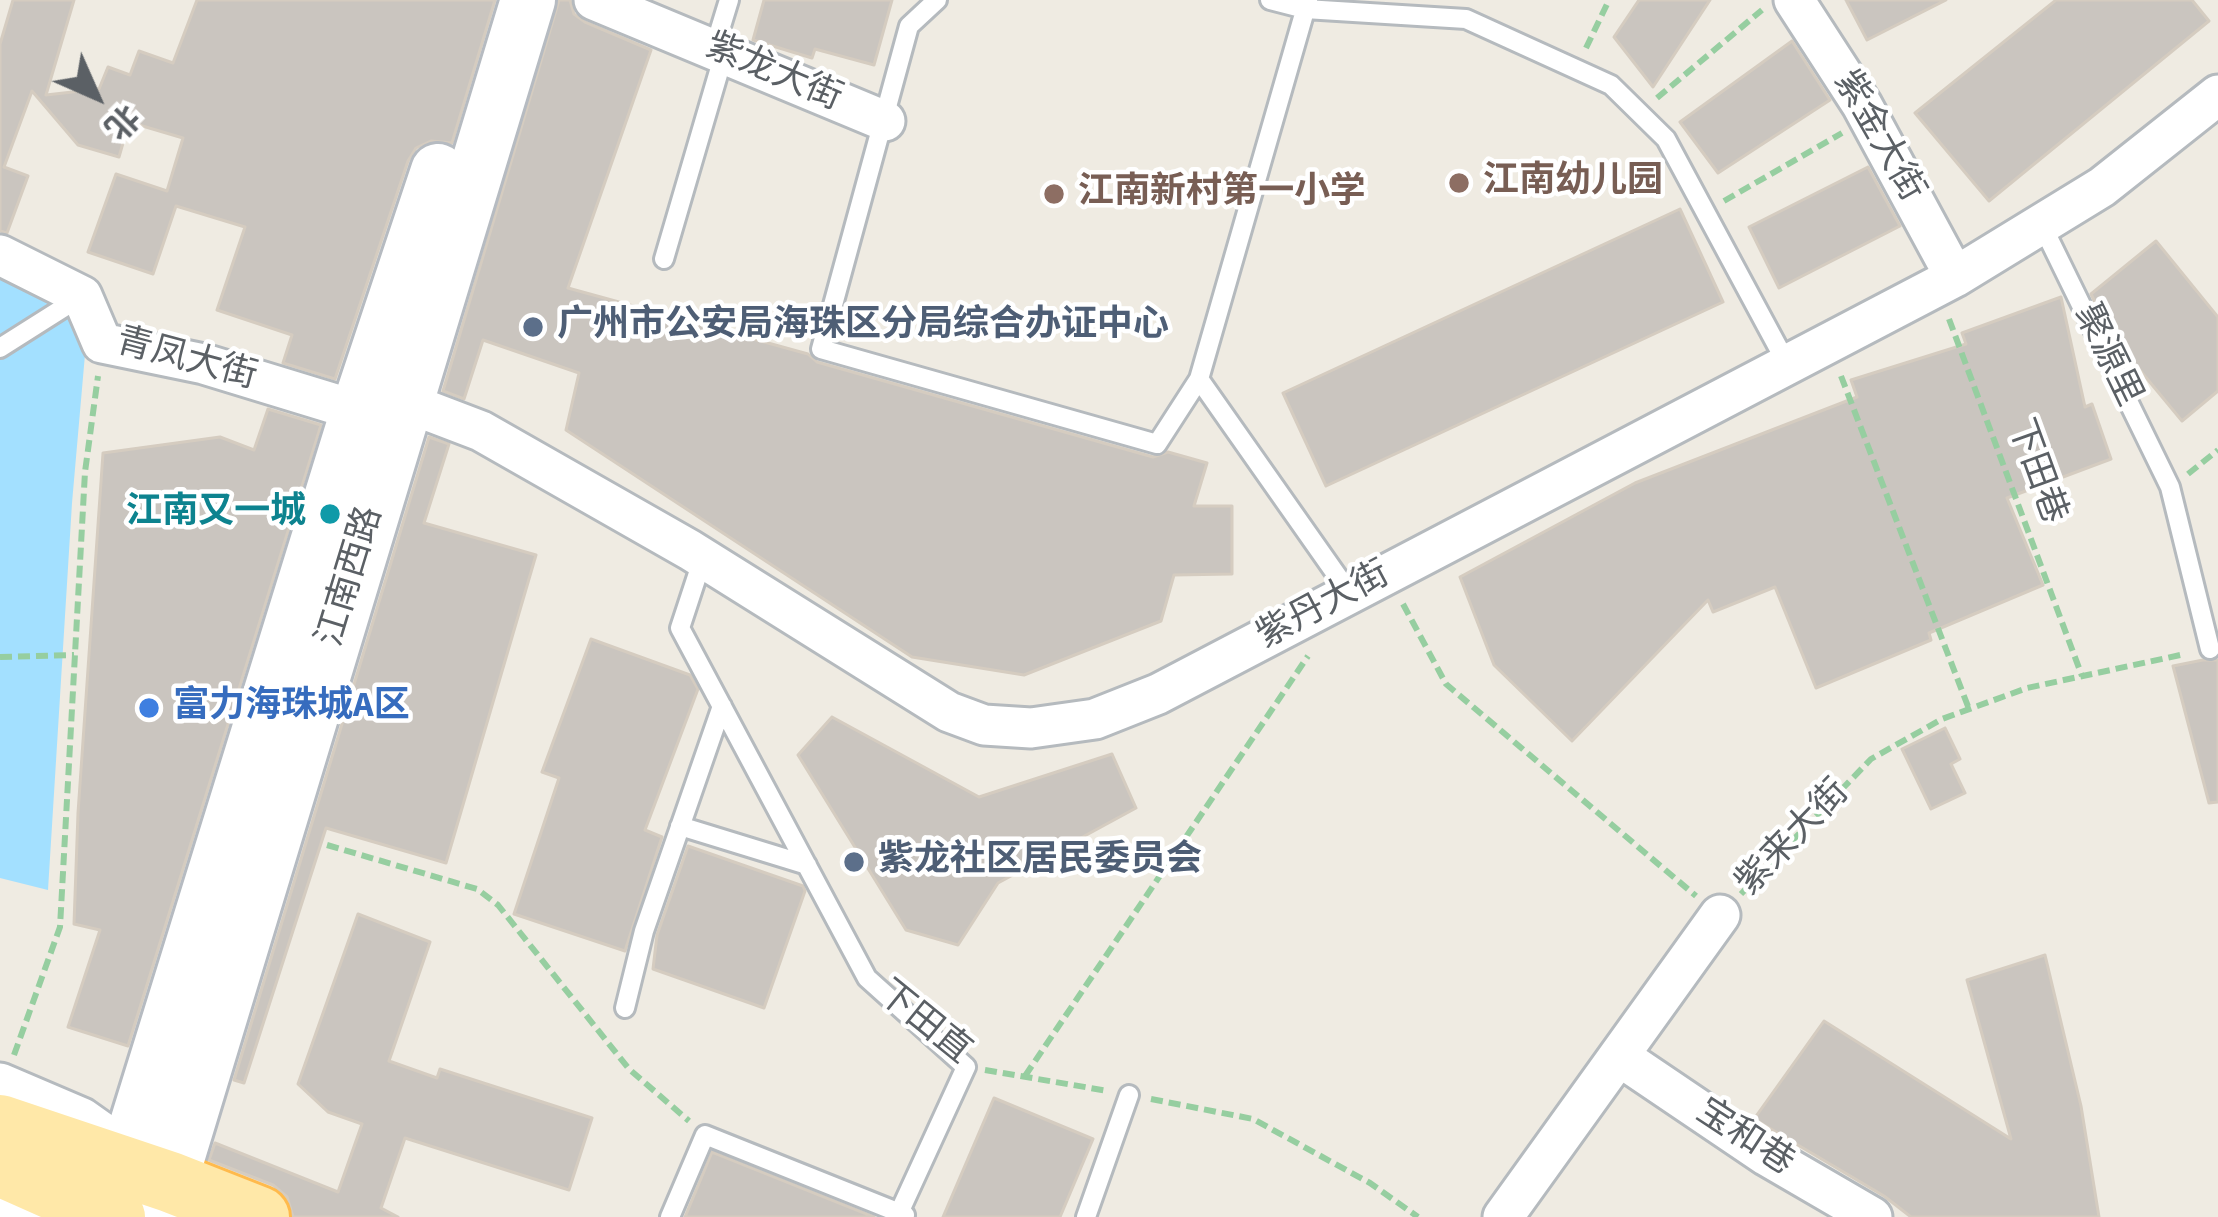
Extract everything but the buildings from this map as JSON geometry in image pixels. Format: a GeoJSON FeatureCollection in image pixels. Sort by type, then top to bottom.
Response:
{"type":"FeatureCollection","features":[{"type":"Feature","properties":{"kind":"main road"},"geometry":{"type":"LineString","coordinates":[[381,406],[495,0]]}},
{"type":"Feature","properties":{"kind":"main road","name":"江南西路"},"geometry":{"type":"LineString","coordinates":[[138,1200],[381,406],[528,0]]}},
{"type":"Feature","properties":{"kind":"main road"},"geometry":{"type":"LineString","coordinates":[[0,1125],[138,1200]]}},
{"type":"Feature","properties":{"kind":"main road"},"geometry":{"type":"LineString","coordinates":[[0,1166],[138,1200],[260,1217]]}},
{"type":"Feature","properties":{"kind":"street","name":"紫龙大街"},"geometry":{"type":"LineString","coordinates":[[594,0],[885,121]]}},
{"type":"Feature","properties":{"kind":"street","name":"紫金大街"},"geometry":{"type":"LineString","coordinates":[[1794,0],[1869,117],[1946,281]]}},
{"type":"Feature","properties":{"kind":"street","name":"紫丹大街"},"geometry":{"type":"LineString","coordinates":[[381,406],[481,431],[529,455],[949,712],[1005,728],[1059,726],[1095,719],[1158,694],[1946,281],[2102,187],[2218,94]]}},
{"type":"Feature","properties":{"kind":"street","name":"青凤大街"},"geometry":{"type":"LineString","coordinates":[[0,255],[78,298],[102,343],[381,406]]}},
{"type":"Feature","properties":{"kind":"street","name":"紫来大街"},"geometry":{"type":"LineString","coordinates":[[1504,1217],[1720,915]]}},
{"type":"Feature","properties":{"kind":"street","name":"宝和巷"},"geometry":{"type":"LineString","coordinates":[[1619,1056],[1767,1156],[1872,1217]]}},
{"type":"Feature","properties":{"kind":"street"},"geometry":{"type":"LineString","coordinates":[[5,1075],[106,1135],[138,1200]]}},
{"type":"Feature","properties":{"kind":"street"},"geometry":{"type":"LineString","coordinates":[[0,1202],[39,1217]]}},
{"type":"Feature","properties":{"kind":"lane"},"geometry":{"type":"LineString","coordinates":[[664,259],[729,0]]}},
{"type":"Feature","properties":{"kind":"lane"},"geometry":{"type":"LineString","coordinates":[[937,0],[910,26],[821,349],[1157,444],[1199,379],[1307,4]]}},
{"type":"Feature","properties":{"kind":"lane"},"geometry":{"type":"LineString","coordinates":[[1270,0],[1466,19],[1611,85],[1666,139],[1787,364]]}},
{"type":"Feature","properties":{"kind":"lane","name":"聚源里"},"geometry":{"type":"LineString","coordinates":[[2042,225],[2170,487],[2210,649]]}},
{"type":"Feature","properties":{"kind":"lane"},"geometry":{"type":"LineString","coordinates":[[0,348],[78,298]]}},
{"type":"Feature","properties":{"kind":"lane"},"geometry":{"type":"LineString","coordinates":[[1199,379],[1350,594]]}},
{"type":"Feature","properties":{"kind":"lane","name":"下田直"},"geometry":{"type":"LineString","coordinates":[[703,558],[680,628],[868,979],[966,1067]]}},
{"type":"Feature","properties":{"kind":"lane"},"geometry":{"type":"LineString","coordinates":[[626,1008],[644,931],[722,706]]}},
{"type":"Feature","properties":{"kind":"lane"},"geometry":{"type":"LineString","coordinates":[[680,826],[807,865]]}},
{"type":"Feature","properties":{"kind":"lane"},"geometry":{"type":"LineString","coordinates":[[670,1217],[705,1136],[904,1215],[966,1067]]}},
{"type":"Feature","properties":{"kind":"lane"},"geometry":{"type":"LineString","coordinates":[[1086,1217],[1129,1095]]}},
{"type":"Feature","properties":{"kind":"path"},"geometry":{"type":"LineString","coordinates":[[1576,67],[1609,0]]}},
{"type":"Feature","properties":{"kind":"path"},"geometry":{"type":"LineString","coordinates":[[1641,112],[1774,0]]}},
{"type":"Feature","properties":{"kind":"path"},"geometry":{"type":"LineString","coordinates":[[1705,212],[1869,117]]}},
{"type":"Feature","properties":{"kind":"path","name":"下田巷"},"geometry":{"type":"LineString","coordinates":[[1946,281],[2082,676]]}},
{"type":"Feature","properties":{"kind":"path"},"geometry":{"type":"LineString","coordinates":[[5,1075],[60,928],[85,472],[102,343]]}},
{"type":"Feature","properties":{"kind":"path"},"geometry":{"type":"LineString","coordinates":[[1828,343],[1969,709]]}},
{"type":"Feature","properties":{"kind":"path"},"geometry":{"type":"LineString","coordinates":[[2170,487],[2218,450]]}},
{"type":"Feature","properties":{"kind":"path"},"geometry":{"type":"LineString","coordinates":[[1387,574],[1447,684],[1720,915]]}},
{"type":"Feature","properties":{"kind":"path","name":"紫来大街"},"geometry":{"type":"LineString","coordinates":[[1720,915],[1871,759],[1942,719],[2027,688],[2210,649]]}},
{"type":"Feature","properties":{"kind":"path"},"geometry":{"type":"LineString","coordinates":[[1025,1076],[1311,652]]}},
{"type":"Feature","properties":{"kind":"path"},"geometry":{"type":"LineString","coordinates":[[0,658],[75,655]]}},
{"type":"Feature","properties":{"kind":"path"},"geometry":{"type":"LineString","coordinates":[[327,845],[477,889],[488,897],[628,1069],[705,1136]]}},
{"type":"Feature","properties":{"kind":"path","name":"下田直"},"geometry":{"type":"LineString","coordinates":[[966,1067],[1253,1119],[1370,1183],[1418,1217]]}},
{"type":"Feature","properties":{"kind":"water"},"geometry":{"type":"Polygon","coordinates":[[[0,267],[57,294],[86,343],[48,890],[0,878],[0,267]]]}},
{"type":"Feature","properties":{"kind":"place","name":"江南幼儿园"},"geometry":{"type":"Point","coordinates":[1459,183]}},
{"type":"Feature","properties":{"kind":"place","name":"江南新村第一小学"},"geometry":{"type":"Point","coordinates":[1054,194]}},
{"type":"Feature","properties":{"kind":"place","name":"广州市公安局海珠区分局综合办证中心"},"geometry":{"type":"Point","coordinates":[533,327]}},
{"type":"Feature","properties":{"kind":"place","name":"江南又一城"},"geometry":{"type":"Point","coordinates":[330,514]}},
{"type":"Feature","properties":{"kind":"place","name":"富力海珠城A区"},"geometry":{"type":"Point","coordinates":[149,708]}},
{"type":"Feature","properties":{"kind":"place","name":"紫龙社区居民委员会"},"geometry":{"type":"Point","coordinates":[854,862]}}]}
